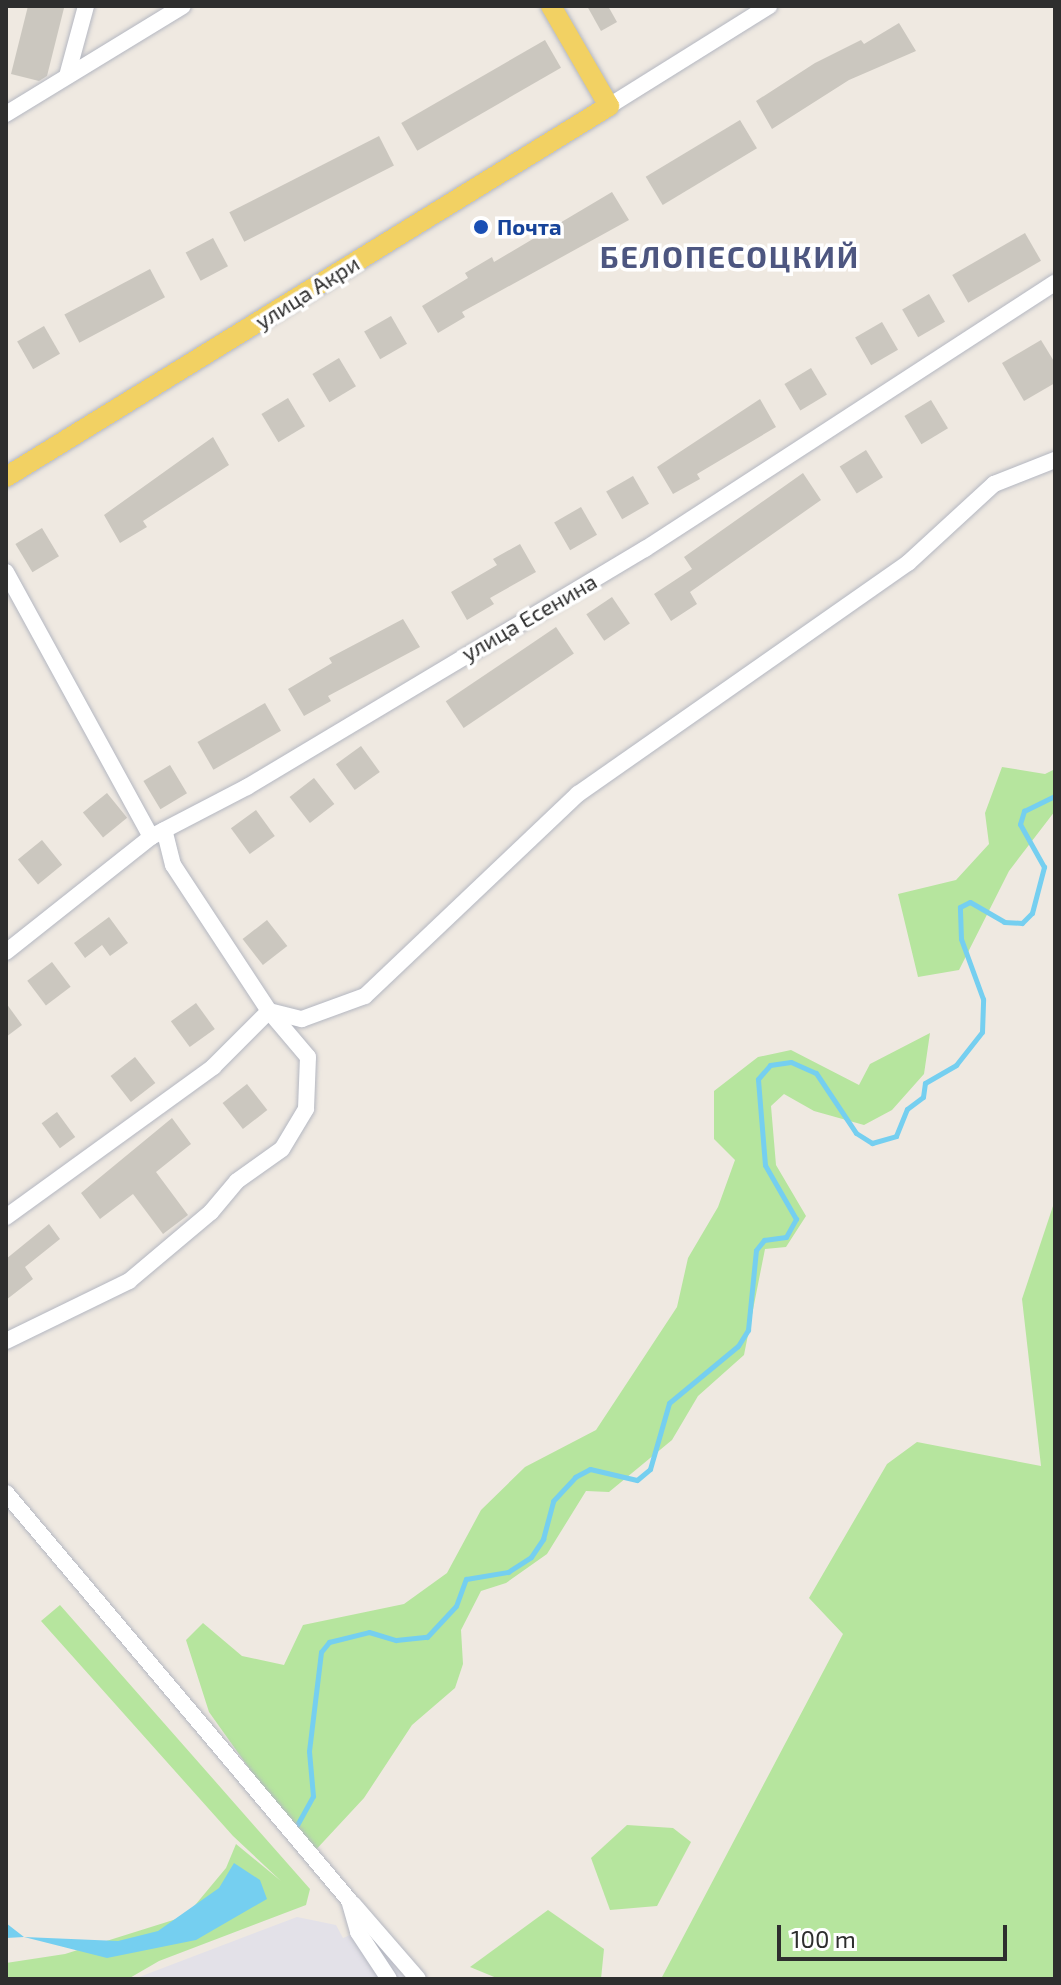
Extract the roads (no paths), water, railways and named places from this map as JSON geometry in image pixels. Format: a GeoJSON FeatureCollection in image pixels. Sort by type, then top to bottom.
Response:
{"type":"FeatureCollection","features":[{"type":"Feature","properties":{"kind":"main road"},"geometry":{"type":"LineString","coordinates":[[551,6],[609,106]]}},
{"type":"Feature","properties":{"kind":"main road","name":"улица Акри"},"geometry":{"type":"LineString","coordinates":[[6,477],[609,106]]}},
{"type":"Feature","properties":{"kind":"street"},"geometry":{"type":"LineString","coordinates":[[67,76],[86,6]]}},
{"type":"Feature","properties":{"kind":"street"},"geometry":{"type":"LineString","coordinates":[[6,114],[183,6]]}},
{"type":"Feature","properties":{"kind":"street"},"geometry":{"type":"LineString","coordinates":[[609,106],[769,6]]}},
{"type":"Feature","properties":{"kind":"street","name":"улица Есенина"},"geometry":{"type":"LineString","coordinates":[[6,952],[158,834],[247,787],[645,549],[1055,283]]}},
{"type":"Feature","properties":{"kind":"street"},"geometry":{"type":"LineString","coordinates":[[269,1011],[302,1019],[365,996],[578,794],[908,563],[994,484],[1055,460]]}},
{"type":"Feature","properties":{"kind":"street"},"geometry":{"type":"LineString","coordinates":[[6,572],[173,865],[269,1011],[308,1057],[306,1109],[282,1149],[237,1181],[211,1212],[129,1281],[6,1341]]}},
{"type":"Feature","properties":{"kind":"street"},"geometry":{"type":"LineString","coordinates":[[6,1217],[213,1067],[269,1011]]}},
{"type":"Feature","properties":{"kind":"street"},"geometry":{"type":"LineString","coordinates":[[6,1493],[418,1979]]}},
{"type":"Feature","properties":{"kind":"street"},"geometry":{"type":"LineString","coordinates":[[349,1900],[358,1932],[389,1979]]}},
{"type":"Feature","properties":{"kind":"water"},"geometry":{"type":"Polygon","coordinates":[[[234,1863],[260,1880],[267,1899],[196,1940],[107,1958],[24,1937],[118,1941],[158,1931],[219,1888],[234,1863]]]}},
{"type":"Feature","properties":{"kind":"water"},"geometry":{"type":"Polygon","coordinates":[[[6,1923],[24,1937],[6,1938],[6,1923]]]}},
{"type":"Feature","properties":{"kind":"waterway"},"geometry":{"type":"LineString","coordinates":[[297,1825],[313,1796],[309,1751],[321,1652],[329,1642],[369,1632],[396,1640],[427,1637],[456,1606],[466,1579],[508,1572],[531,1557],[543,1539],[553,1501],[575,1477],[590,1469],[637,1480],[650,1469],[669,1403],[738,1346],[748,1330],[756,1250],[764,1240],[786,1237],[796,1219],[765,1165],[758,1079],[770,1065],[791,1062],[816,1073],[856,1133],[872,1143],[896,1136],[907,1109],[923,1097],[925,1083],[956,1065],[982,1032],[983,999],[961,939],[960,907],[970,902],[1004,922],[1022,923],[1032,913],[1044,867],[1020,824],[1024,811],[1055,796]]}},
{"type":"Feature","properties":{"kind":"place","name":"Почта"},"geometry":{"type":"Point","coordinates":[481,227]}},
{"type":"Feature","properties":{"kind":"district","name":"БЕЛОПЕСОЦКИЙ"},"geometry":{"type":"Point","coordinates":[730,256]}}]}
